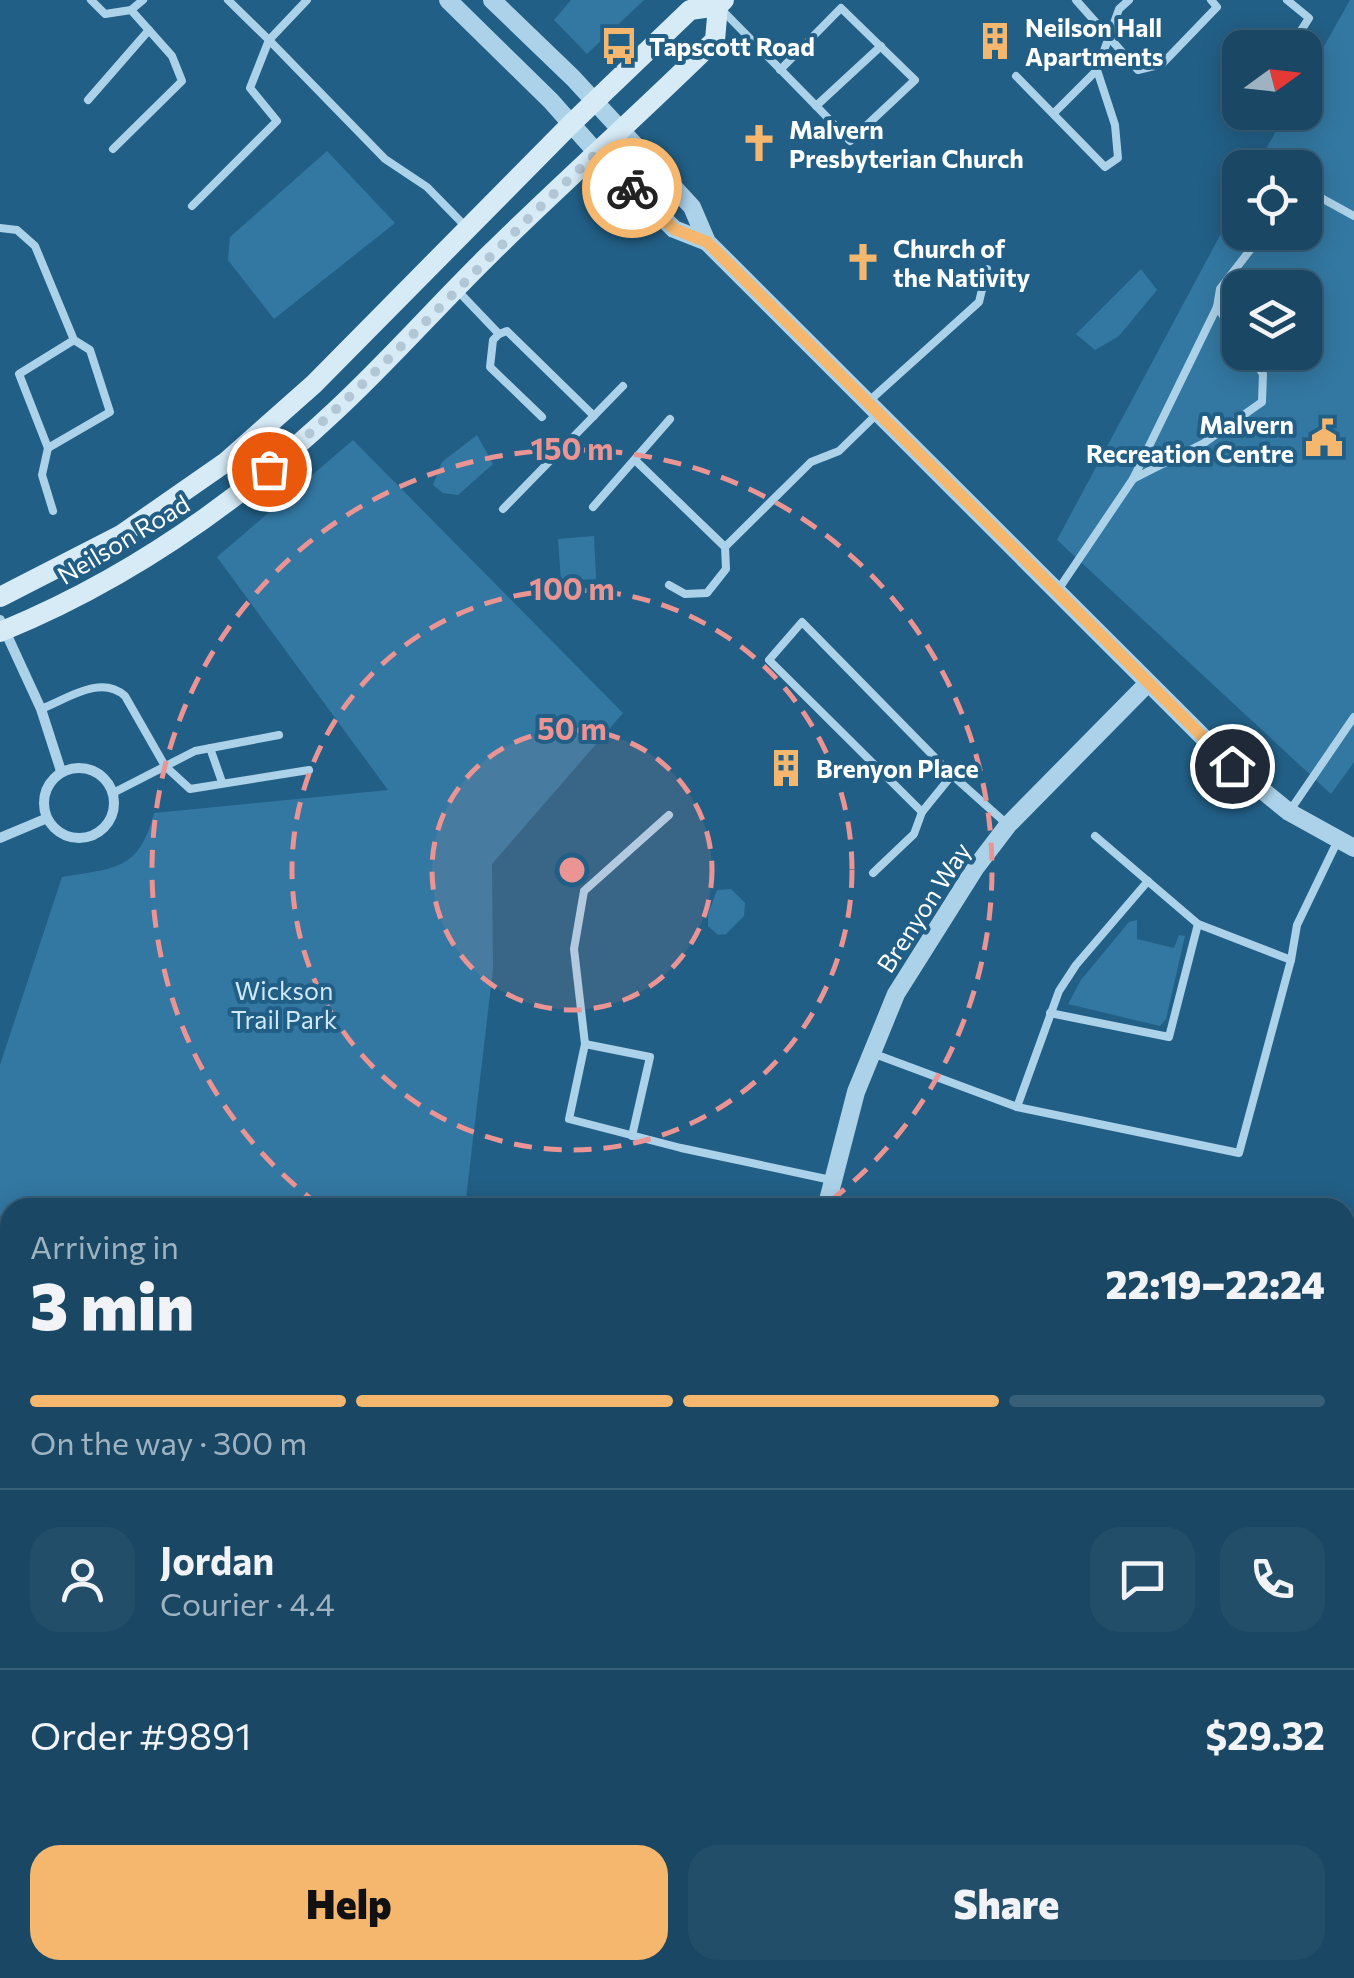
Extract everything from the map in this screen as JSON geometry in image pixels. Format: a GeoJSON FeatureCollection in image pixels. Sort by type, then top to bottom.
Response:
{"type":"FeatureCollection","features":[{"type":"Feature","properties":{"kind":"main road","name":"Neilson Road"},"geometry":{"type":"LineString","coordinates":[[0,596],[121,535],[226,462],[301,396],[690,10],[721,3],[715,40],[490,253],[336,410],[244,490],[136,564],[67,603],[2,627]]}},
{"type":"Feature","properties":{"kind":"main road"},"geometry":{"type":"LineString","coordinates":[[468,230],[490,253]]}},
{"type":"Feature","properties":{"kind":"street"},"geometry":{"type":"LineString","coordinates":[[448,0],[674,229],[707,242]]}},
{"type":"Feature","properties":{"kind":"street"},"geometry":{"type":"LineString","coordinates":[[492,0],[692,206],[707,242],[1148,684],[1232,766],[1289,812],[1346,844]]}},
{"type":"Feature","properties":{"kind":"street"},"geometry":{"type":"LineString","coordinates":[[2,627],[41,709],[61,771]]}},
{"type":"Feature","properties":{"kind":"street","name":"Brenyon Way"},"geometry":{"type":"LineString","coordinates":[[828,1198],[852,1103],[896,994],[976,866],[1008,825],[1148,684]]}},
{"type":"Feature","properties":{"kind":"street"},"geometry":{"type":"LineString","coordinates":[[82,767],[102,775],[114,793],[113,815],[100,832],[86,839],[70,839],[55,831],[45,819],[44,792],[61,771],[82,767]]}},
{"type":"Feature","properties":{"kind":"street"},"geometry":{"type":"LineString","coordinates":[[0,838],[45,819]]}},
{"type":"Feature","properties":{"kind":"lane"},"geometry":{"type":"LineString","coordinates":[[91,0],[105,14],[131,10],[143,0]]}},
{"type":"Feature","properties":{"kind":"lane"},"geometry":{"type":"LineString","coordinates":[[228,0],[385,159],[426,187],[468,230]]}},
{"type":"Feature","properties":{"kind":"lane"},"geometry":{"type":"LineString","coordinates":[[192,206],[276,121],[250,88],[269,40],[307,0]]}},
{"type":"Feature","properties":{"kind":"lane"},"geometry":{"type":"LineString","coordinates":[[1076,0],[1138,70],[1162,64],[1217,6],[1211,0]]}},
{"type":"Feature","properties":{"kind":"lane"},"geometry":{"type":"LineString","coordinates":[[1055,112],[1097,70],[1119,10],[1129,0]]}},
{"type":"Feature","properties":{"kind":"lane"},"geometry":{"type":"LineString","coordinates":[[1287,0],[1310,18],[1302,30]]}},
{"type":"Feature","properties":{"kind":"lane"},"geometry":{"type":"LineString","coordinates":[[721,3],[780,70],[850,141],[915,80],[841,8],[780,70]]}},
{"type":"Feature","properties":{"kind":"lane"},"geometry":{"type":"LineString","coordinates":[[113,149],[182,81],[172,56],[131,10]]}},
{"type":"Feature","properties":{"kind":"lane"},"geometry":{"type":"LineString","coordinates":[[88,100],[149,30]]}},
{"type":"Feature","properties":{"kind":"lane"},"geometry":{"type":"LineString","coordinates":[[816,106],[880,46]]}},
{"type":"Feature","properties":{"kind":"lane"},"geometry":{"type":"LineString","coordinates":[[1016,76],[1105,167],[1118,158],[1115,124],[1097,70]]}},
{"type":"Feature","properties":{"kind":"lane"},"geometry":{"type":"LineString","coordinates":[[1322,198],[1354,216]]}},
{"type":"Feature","properties":{"kind":"lane"},"geometry":{"type":"LineString","coordinates":[[0,228],[17,230],[34,246],[74,340],[90,350],[110,412],[48,448]]}},
{"type":"Feature","properties":{"kind":"lane"},"geometry":{"type":"LineString","coordinates":[[1058,590],[1133,479],[1217,308],[1220,289],[1250,250]]}},
{"type":"Feature","properties":{"kind":"lane"},"geometry":{"type":"LineString","coordinates":[[725,547],[811,462],[839,452],[874,407],[980,302],[986,268]]}},
{"type":"Feature","properties":{"kind":"lane"},"geometry":{"type":"LineString","coordinates":[[456,289],[499,334]]}},
{"type":"Feature","properties":{"kind":"lane"},"geometry":{"type":"LineString","coordinates":[[1217,308],[1222,315]]}},
{"type":"Feature","properties":{"kind":"lane"},"geometry":{"type":"LineString","coordinates":[[542,417],[490,367],[493,340],[499,334],[507,331],[594,416]]}},
{"type":"Feature","properties":{"kind":"lane"},"geometry":{"type":"LineString","coordinates":[[53,512],[42,475],[48,448],[19,374],[74,340]]}},
{"type":"Feature","properties":{"kind":"lane"},"geometry":{"type":"LineString","coordinates":[[1133,479],[1204,443],[1262,402],[1260,370]]}},
{"type":"Feature","properties":{"kind":"lane"},"geometry":{"type":"LineString","coordinates":[[503,509],[623,386]]}},
{"type":"Feature","properties":{"kind":"lane"},"geometry":{"type":"LineString","coordinates":[[593,507],[670,419]]}},
{"type":"Feature","properties":{"kind":"lane"},"geometry":{"type":"LineString","coordinates":[[635,460],[725,547],[726,569],[707,593],[685,594],[669,585]]}},
{"type":"Feature","properties":{"kind":"lane"},"geometry":{"type":"LineString","coordinates":[[922,812],[769,660],[802,622],[952,776],[1008,825]]}},
{"type":"Feature","properties":{"kind":"lane"},"geometry":{"type":"LineString","coordinates":[[41,709],[102,684],[115,687],[125,696],[166,766],[190,788],[309,770]]}},
{"type":"Feature","properties":{"kind":"lane"},"geometry":{"type":"LineString","coordinates":[[1289,812],[1354,717]]}},
{"type":"Feature","properties":{"kind":"lane"},"geometry":{"type":"LineString","coordinates":[[114,793],[196,751],[279,735]]}},
{"type":"Feature","properties":{"kind":"lane"},"geometry":{"type":"LineString","coordinates":[[210,748],[222,782]]}},
{"type":"Feature","properties":{"kind":"lane"},"geometry":{"type":"LineString","coordinates":[[873,873],[914,834],[922,812],[952,776]]}},
{"type":"Feature","properties":{"kind":"lane"},"geometry":{"type":"LineString","coordinates":[[668,815],[584,891],[574,949],[585,1044],[569,1120],[831,1180]]}},
{"type":"Feature","properties":{"kind":"lane"},"geometry":{"type":"LineString","coordinates":[[1095,836],[1198,924],[1291,960]]}},
{"type":"Feature","properties":{"kind":"lane"},"geometry":{"type":"LineString","coordinates":[[872,1053],[1017,1107],[1239,1153],[1298,924],[1346,844]]}},
{"type":"Feature","properties":{"kind":"lane"},"geometry":{"type":"LineString","coordinates":[[1017,1107],[1050,1013],[1076,965],[1148,880]]}},
{"type":"Feature","properties":{"kind":"lane"},"geometry":{"type":"LineString","coordinates":[[1050,1013],[1169,1037],[1198,924]]}},
{"type":"Feature","properties":{"kind":"lane"},"geometry":{"type":"LineString","coordinates":[[585,1044],[650,1057],[632,1136]]}},
{"type":"Feature","properties":{"kind":"green space"},"geometry":{"type":"Polygon","coordinates":[[[571,0],[644,0],[587,54],[554,20],[571,0]]]}},
{"type":"Feature","properties":{"kind":"green space"},"geometry":{"type":"Polygon","coordinates":[[[1350,0],[1354,0],[1354,762],[1331,794],[1057,540],[1222,232],[1222,250],[1322,250],[1322,150],[1265,150],[1277,130],[1322,130],[1322,50],[1350,0]]]}},
{"type":"Feature","properties":{"kind":"green space"},"geometry":{"type":"Polygon","coordinates":[[[327,151],[395,223],[274,319],[228,260],[230,237],[327,151]]]}},
{"type":"Feature","properties":{"kind":"green space"},"geometry":{"type":"Polygon","coordinates":[[[1141,269],[1157,290],[1119,336],[1095,350],[1076,334],[1141,269]]]}},
{"type":"Feature","properties":{"kind":"green space"},"geometry":{"type":"Polygon","coordinates":[[[477,435],[493,464],[458,495],[443,493],[433,485],[442,462],[477,435]]]}},
{"type":"Feature","properties":{"kind":"green space","name":"Wickson Trail Park"},"geometry":{"type":"Polygon","coordinates":[[[353,440],[623,713],[492,864],[493,969],[466,1198],[0,1198],[0,1065],[62,877],[122,863],[141,846],[154,813],[388,790],[217,557],[353,440]]]}},
{"type":"Feature","properties":{"kind":"green space"},"geometry":{"type":"Polygon","coordinates":[[[594,536],[596,579],[561,581],[558,539],[594,536]]]}},
{"type":"Feature","properties":{"kind":"green space"},"geometry":{"type":"Polygon","coordinates":[[[731,889],[745,903],[744,916],[726,934],[718,935],[708,926],[708,914],[717,890],[731,889]]]}},
{"type":"Feature","properties":{"kind":"green space"},"geometry":{"type":"Polygon","coordinates":[[[1137,920],[1137,939],[1174,948],[1179,935],[1185,936],[1166,1019],[1160,1026],[1068,1004],[1081,980],[1129,922],[1137,920]]]}},
{"type":"Feature","properties":{"kind":"way so far"},"geometry":{"type":"LineString","coordinates":[[269,469],[336,410],[490,253],[597,153],[632,188]]}},
{"type":"Feature","properties":{"kind":"place","name":"Neilson Hall Apartments"},"geometry":{"type":"Point","coordinates":[995,41]}},
{"type":"Feature","properties":{"kind":"place","name":"Tapscott Road"},"geometry":{"type":"Point","coordinates":[619,46]}},
{"type":"Feature","properties":{"kind":"place","name":"Malvern Presbyterian Church"},"geometry":{"type":"Point","coordinates":[759,143]}},
{"type":"Feature","properties":{"kind":"place","name":"Church of the Nativity"},"geometry":{"type":"Point","coordinates":[863,262]}},
{"type":"Feature","properties":{"kind":"place","name":"Malvern Recreation Centre"},"geometry":{"type":"Point","coordinates":[1324,438]}},
{"type":"Feature","properties":{"kind":"place","name":"Brenyon Place"},"geometry":{"type":"Point","coordinates":[786,768]}},
{"type":"Feature","properties":{"kind":"route"},"geometry":{"type":"LineString","coordinates":[[632,188],[674,229],[707,242],[1232,766]]}}]}
